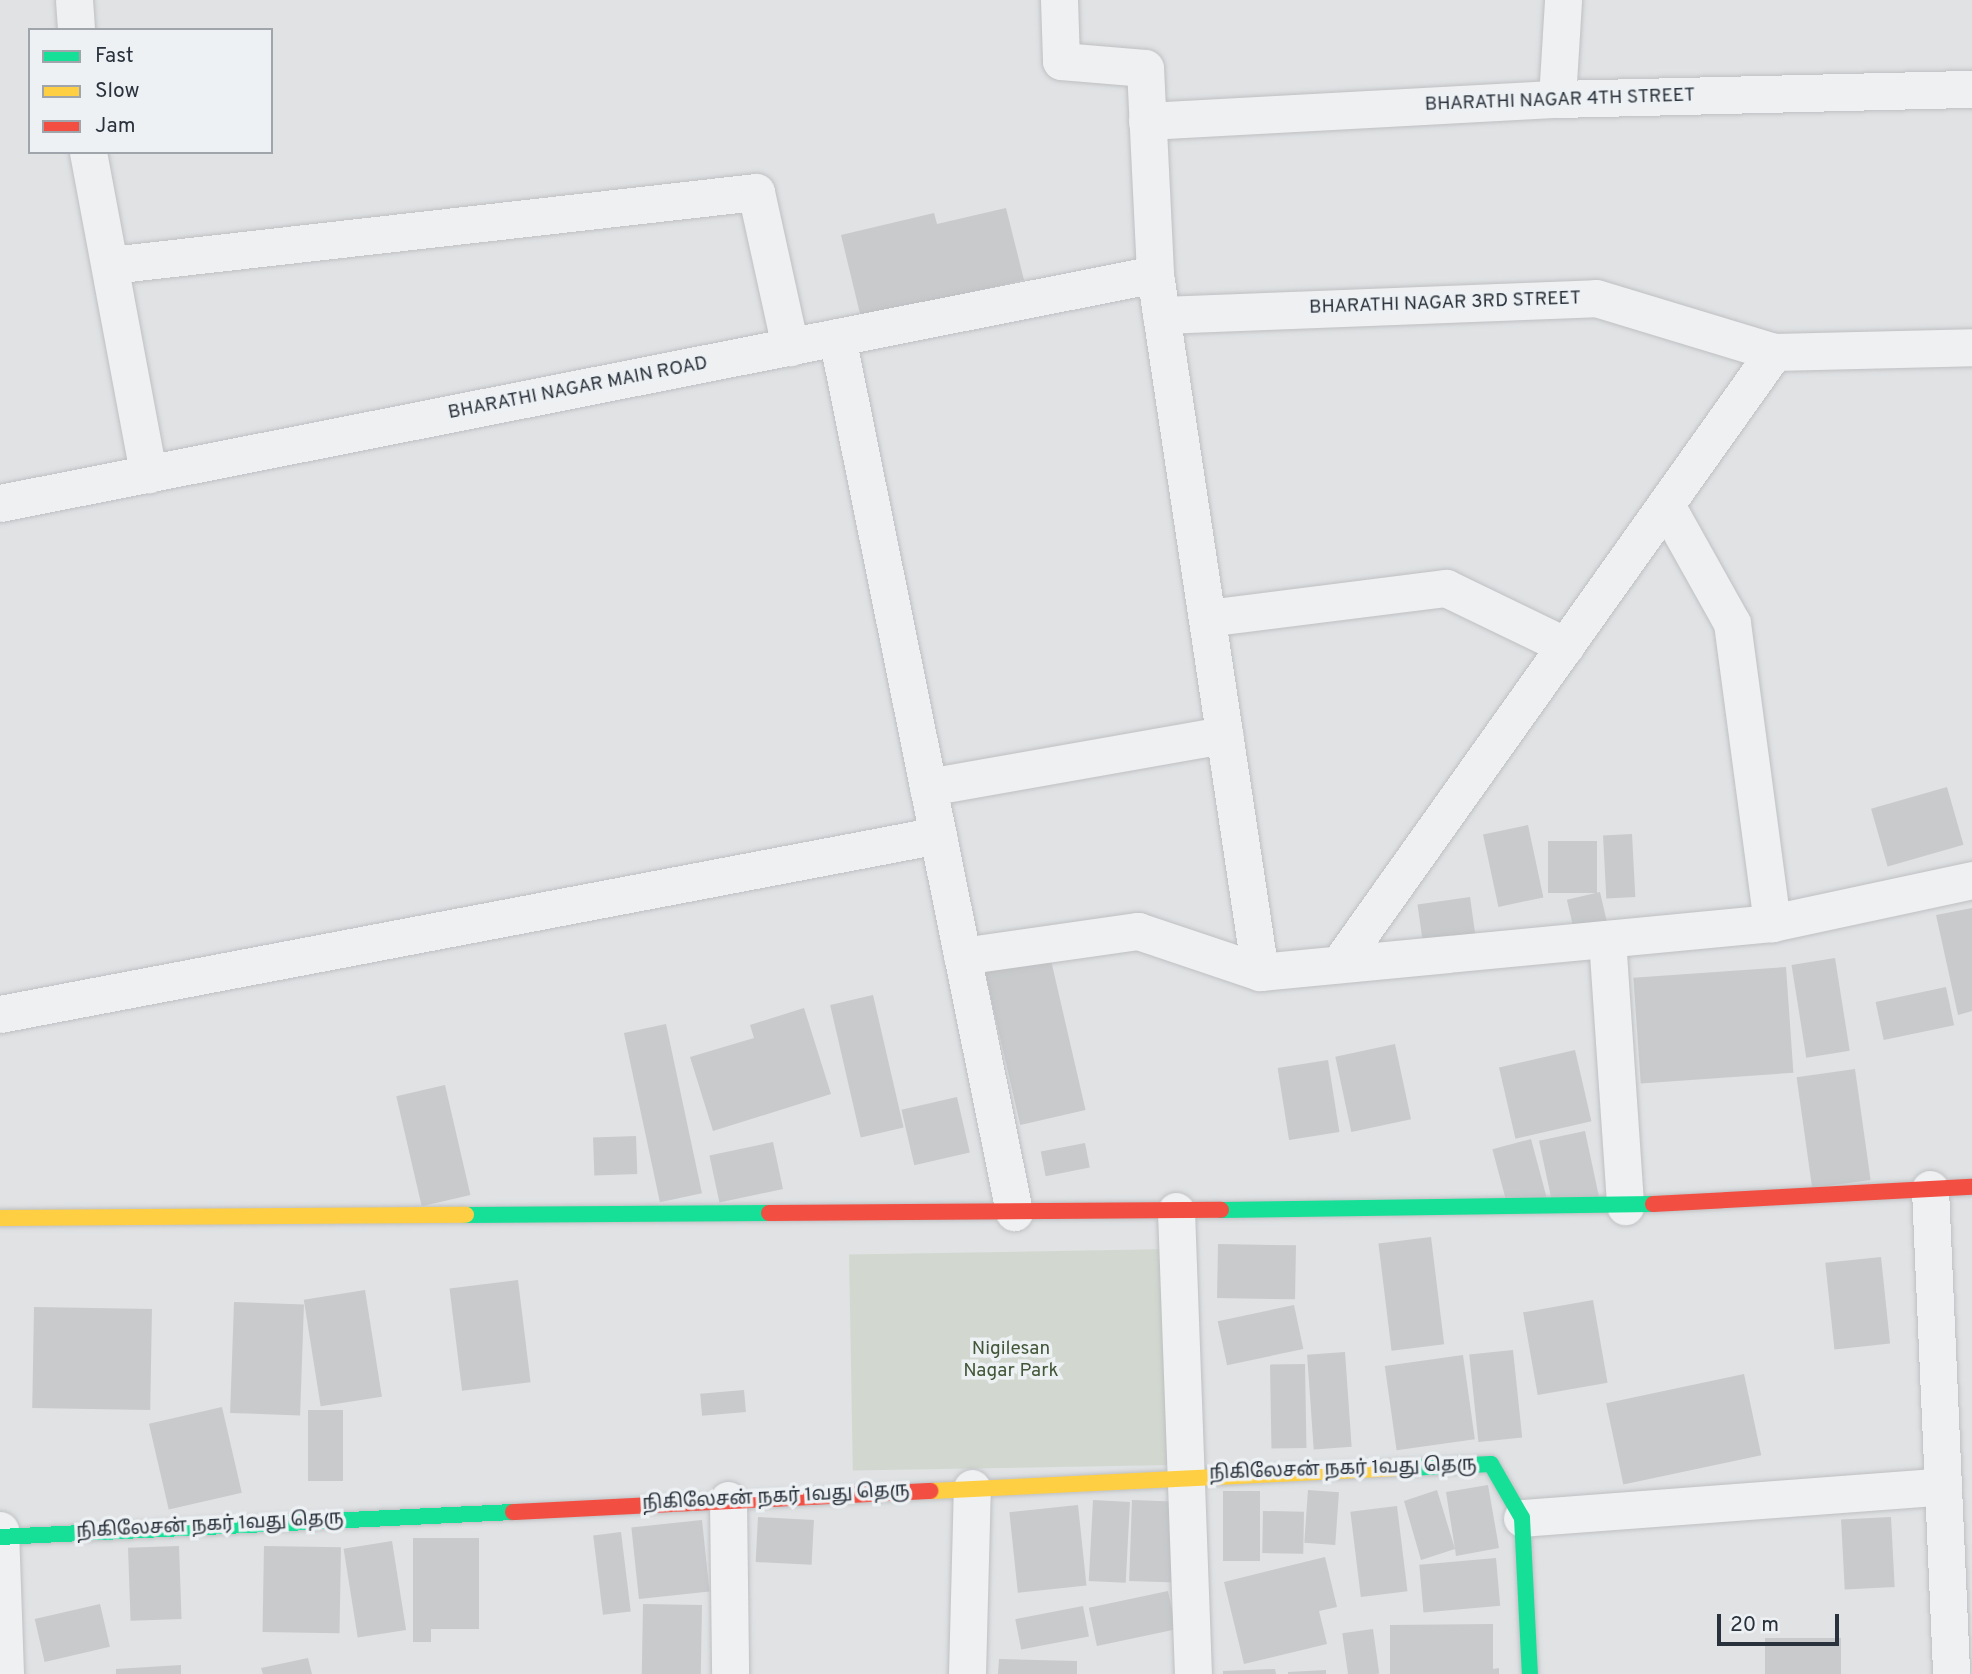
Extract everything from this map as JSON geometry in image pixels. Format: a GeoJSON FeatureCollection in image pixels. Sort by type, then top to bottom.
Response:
{"type":"FeatureCollection","features":[{"type":"Feature","properties":{"kind":"street"},"geometry":{"type":"LineString","coordinates":[[74,0],[76,28]]}},
{"type":"Feature","properties":{"kind":"street"},"geometry":{"type":"LineString","coordinates":[[1059,0],[1061,61],[1145,68],[1155,274],[1260,972]]}},
{"type":"Feature","properties":{"kind":"street"},"geometry":{"type":"LineString","coordinates":[[1557,99],[1563,0]]}},
{"type":"Feature","properties":{"kind":"street","name":"BHARATHI NAGAR 4TH STREET"},"geometry":{"type":"LineString","coordinates":[[1147,121],[1557,99],[1972,89]]}},
{"type":"Feature","properties":{"kind":"street"},"geometry":{"type":"LineString","coordinates":[[88,154],[148,474]]}},
{"type":"Feature","properties":{"kind":"street"},"geometry":{"type":"LineString","coordinates":[[111,265],[756,192],[790,347]]}},
{"type":"Feature","properties":{"kind":"street","name":"BHARATHI NAGAR MAIN ROAD"},"geometry":{"type":"LineString","coordinates":[[0,503],[1155,274]]}},
{"type":"Feature","properties":{"kind":"street","name":"BHARATHI NAGAR 3RD STREET"},"geometry":{"type":"LineString","coordinates":[[1161,315],[1596,299],[1774,352],[1972,347]]}},
{"type":"Feature","properties":{"kind":"street"},"geometry":{"type":"LineString","coordinates":[[837,337],[1014,1212]]}},
{"type":"Feature","properties":{"kind":"street"},"geometry":{"type":"LineString","coordinates":[[1339,964],[1774,352]]}},
{"type":"Feature","properties":{"kind":"street"},"geometry":{"type":"LineString","coordinates":[[1666,505],[1732,623],[1772,923]]}},
{"type":"Feature","properties":{"kind":"street"},"geometry":{"type":"LineString","coordinates":[[1207,618],[1446,587],[1566,646]]}},
{"type":"Feature","properties":{"kind":"street"},"geometry":{"type":"LineString","coordinates":[[928,788],[1224,734]]}},
{"type":"Feature","properties":{"kind":"street"},"geometry":{"type":"LineString","coordinates":[[0,1014],[937,835]]}},
{"type":"Feature","properties":{"kind":"street"},"geometry":{"type":"LineString","coordinates":[[962,956],[1138,931],[1260,972],[1772,923],[1972,880]]}},
{"type":"Feature","properties":{"kind":"street"},"geometry":{"type":"LineString","coordinates":[[1607,939],[1625,1206]]}},
{"type":"Feature","properties":{"kind":"street"},"geometry":{"type":"LineString","coordinates":[[0,1218],[1625,1206],[1972,1187]]}},
{"type":"Feature","properties":{"kind":"street"},"geometry":{"type":"LineString","coordinates":[[1930,1189],[1951,1674]]}},
{"type":"Feature","properties":{"kind":"street"},"geometry":{"type":"LineString","coordinates":[[1176,1211],[1193,1674]]}},
{"type":"Feature","properties":{"kind":"street","name":"நிகிலேசன் நகர் 1வது தெரு"},"geometry":{"type":"LineString","coordinates":[[0,1537],[1186,1476],[1491,1464],[1522,1518]]}},
{"type":"Feature","properties":{"kind":"street"},"geometry":{"type":"LineString","coordinates":[[1530,1674],[1522,1518],[1943,1486]]}},
{"type":"Feature","properties":{"kind":"street"},"geometry":{"type":"LineString","coordinates":[[967,1674],[972,1488]]}},
{"type":"Feature","properties":{"kind":"street"},"geometry":{"type":"LineString","coordinates":[[728,1500],[730,1674]]}},
{"type":"Feature","properties":{"kind":"street"},"geometry":{"type":"LineString","coordinates":[[0,1530],[5,1674]]}},
{"type":"Feature","properties":{"kind":"green space","name":"Nigilesan Nagar Park"},"geometry":{"type":"Polygon","coordinates":[[[1169,1249],[1173,1465],[853,1471],[849,1255],[1169,1249]]]}},
{"type":"Feature","properties":{"kind":"building"},"geometry":{"type":"Polygon","coordinates":[[[1006,208],[1024,280],[861,318],[841,235],[934,213],[937,224],[1006,208]]]}},
{"type":"Feature","properties":{"kind":"building"},"geometry":{"type":"Polygon","coordinates":[[[1947,787],[1964,845],[1888,866],[1871,809],[1947,787]]]}},
{"type":"Feature","properties":{"kind":"building"},"geometry":{"type":"Polygon","coordinates":[[[1528,825],[1543,897],[1498,907],[1483,835],[1528,825]]]}},
{"type":"Feature","properties":{"kind":"building"},"geometry":{"type":"Polygon","coordinates":[[[1632,834],[1635,897],[1606,898],[1603,836],[1632,834]]]}},
{"type":"Feature","properties":{"kind":"building"},"geometry":{"type":"Polygon","coordinates":[[[1548,841],[1597,841],[1597,893],[1548,893],[1548,841]]]}},
{"type":"Feature","properties":{"kind":"building"},"geometry":{"type":"Polygon","coordinates":[[[1600,892],[1607,922],[1574,930],[1567,900],[1600,892]]]}},
{"type":"Feature","properties":{"kind":"building"},"geometry":{"type":"Polygon","coordinates":[[[1470,897],[1476,939],[1423,946],[1418,904],[1470,897]]]}},
{"type":"Feature","properties":{"kind":"building"},"geometry":{"type":"Polygon","coordinates":[[[1972,908],[1972,1011],[1958,1015],[1936,915],[1972,908]]]}},
{"type":"Feature","properties":{"kind":"building"},"geometry":{"type":"Polygon","coordinates":[[[1050,956],[1086,1110],[1020,1125],[985,971],[1050,956]]]}},
{"type":"Feature","properties":{"kind":"building"},"geometry":{"type":"Polygon","coordinates":[[[1835,958],[1850,1051],[1806,1058],[1792,965],[1835,958]]]}},
{"type":"Feature","properties":{"kind":"building"},"geometry":{"type":"Polygon","coordinates":[[[1786,967],[1793,1073],[1641,1083],[1633,978],[1786,967]]]}},
{"type":"Feature","properties":{"kind":"building"},"geometry":{"type":"Polygon","coordinates":[[[1946,987],[1954,1025],[1884,1040],[1876,1002],[1946,987]]]}},
{"type":"Feature","properties":{"kind":"building"},"geometry":{"type":"Polygon","coordinates":[[[873,995],[904,1128],[861,1137],[830,1005],[873,995]]]}},
{"type":"Feature","properties":{"kind":"building"},"geometry":{"type":"Polygon","coordinates":[[[804,1008],[831,1094],[713,1131],[690,1057],[754,1038],[750,1025],[804,1008]]]}},
{"type":"Feature","properties":{"kind":"building"},"geometry":{"type":"Polygon","coordinates":[[[666,1024],[702,1193],[660,1202],[624,1033],[666,1024]]]}},
{"type":"Feature","properties":{"kind":"building"},"geometry":{"type":"Polygon","coordinates":[[[1395,1044],[1411,1119],[1351,1132],[1335,1057],[1395,1044]]]}},
{"type":"Feature","properties":{"kind":"building"},"geometry":{"type":"Polygon","coordinates":[[[1575,1050],[1591,1121],[1515,1139],[1499,1068],[1575,1050]]]}},
{"type":"Feature","properties":{"kind":"building"},"geometry":{"type":"Polygon","coordinates":[[[1328,1060],[1339,1132],[1289,1140],[1278,1068],[1328,1060]]]}},
{"type":"Feature","properties":{"kind":"building"},"geometry":{"type":"Polygon","coordinates":[[[1855,1069],[1871,1180],[1812,1188],[1797,1077],[1855,1069]]]}},
{"type":"Feature","properties":{"kind":"building"},"geometry":{"type":"Polygon","coordinates":[[[445,1085],[470,1195],[422,1206],[396,1096],[445,1085]]]}},
{"type":"Feature","properties":{"kind":"building"},"geometry":{"type":"Polygon","coordinates":[[[957,1097],[970,1153],[914,1165],[901,1110],[957,1097]]]}},
{"type":"Feature","properties":{"kind":"building"},"geometry":{"type":"Polygon","coordinates":[[[1585,1131],[1599,1197],[1553,1206],[1539,1141],[1585,1131]]]}},
{"type":"Feature","properties":{"kind":"building"},"geometry":{"type":"Polygon","coordinates":[[[636,1136],[637,1174],[594,1175],[593,1138],[636,1136]]]}},
{"type":"Feature","properties":{"kind":"building"},"geometry":{"type":"Polygon","coordinates":[[[1531,1139],[1547,1197],[1508,1207],[1492,1149],[1531,1139]]]}},
{"type":"Feature","properties":{"kind":"building"},"geometry":{"type":"Polygon","coordinates":[[[773,1142],[783,1189],[719,1202],[709,1156],[773,1142]]]}},
{"type":"Feature","properties":{"kind":"building"},"geometry":{"type":"Polygon","coordinates":[[[1085,1143],[1090,1168],[1046,1176],[1041,1152],[1085,1143]]]}},
{"type":"Feature","properties":{"kind":"building"},"geometry":{"type":"Polygon","coordinates":[[[1431,1237],[1444,1344],[1392,1351],[1378,1243],[1431,1237]]]}},
{"type":"Feature","properties":{"kind":"building"},"geometry":{"type":"Polygon","coordinates":[[[1218,1244],[1296,1245],[1295,1299],[1217,1298],[1218,1244]]]}},
{"type":"Feature","properties":{"kind":"building"},"geometry":{"type":"Polygon","coordinates":[[[1881,1257],[1890,1344],[1834,1349],[1825,1263],[1881,1257]]]}},
{"type":"Feature","properties":{"kind":"building"},"geometry":{"type":"Polygon","coordinates":[[[518,1280],[531,1382],[462,1391],[450,1288],[518,1280]]]}},
{"type":"Feature","properties":{"kind":"building"},"geometry":{"type":"Polygon","coordinates":[[[365,1290],[382,1397],[321,1406],[304,1300],[365,1290]]]}},
{"type":"Feature","properties":{"kind":"building"},"geometry":{"type":"Polygon","coordinates":[[[1593,1300],[1608,1383],[1538,1395],[1523,1312],[1593,1300]]]}},
{"type":"Feature","properties":{"kind":"building"},"geometry":{"type":"Polygon","coordinates":[[[234,1302],[304,1304],[300,1415],[230,1413],[234,1302]]]}},
{"type":"Feature","properties":{"kind":"building"},"geometry":{"type":"Polygon","coordinates":[[[1294,1305],[1303,1349],[1227,1365],[1218,1321],[1294,1305]]]}},
{"type":"Feature","properties":{"kind":"building"},"geometry":{"type":"Polygon","coordinates":[[[34,1307],[152,1309],[150,1410],[32,1408],[34,1307]]]}},
{"type":"Feature","properties":{"kind":"building"},"geometry":{"type":"Polygon","coordinates":[[[1513,1350],[1522,1438],[1478,1442],[1469,1355],[1513,1350]]]}},
{"type":"Feature","properties":{"kind":"building"},"geometry":{"type":"Polygon","coordinates":[[[1345,1352],[1352,1447],[1314,1449],[1307,1355],[1345,1352]]]}},
{"type":"Feature","properties":{"kind":"building"},"geometry":{"type":"Polygon","coordinates":[[[1463,1355],[1475,1439],[1397,1450],[1385,1366],[1463,1355]]]}},
{"type":"Feature","properties":{"kind":"building"},"geometry":{"type":"Polygon","coordinates":[[[1305,1364],[1306,1448],[1271,1449],[1270,1365],[1305,1364]]]}},
{"type":"Feature","properties":{"kind":"building"},"geometry":{"type":"Polygon","coordinates":[[[1744,1374],[1761,1455],[1623,1485],[1606,1403],[1744,1374]]]}},
{"type":"Feature","properties":{"kind":"building"},"geometry":{"type":"Polygon","coordinates":[[[744,1390],[746,1412],[702,1416],[700,1394],[744,1390]]]}},
{"type":"Feature","properties":{"kind":"building"},"geometry":{"type":"Polygon","coordinates":[[[222,1407],[242,1493],[169,1510],[149,1424],[222,1407]]]}},
{"type":"Feature","properties":{"kind":"building"},"geometry":{"type":"Polygon","coordinates":[[[308,1410],[343,1410],[343,1481],[308,1481],[308,1410]]]}},
{"type":"Feature","properties":{"kind":"building"},"geometry":{"type":"Polygon","coordinates":[[[1488,1485],[1499,1548],[1456,1556],[1446,1492],[1488,1485]]]}},
{"type":"Feature","properties":{"kind":"building"},"geometry":{"type":"Polygon","coordinates":[[[1308,1490],[1339,1492],[1335,1545],[1304,1543],[1308,1490]]]}},
{"type":"Feature","properties":{"kind":"building"},"geometry":{"type":"Polygon","coordinates":[[[1437,1490],[1455,1549],[1421,1560],[1404,1501],[1437,1490]]]}},
{"type":"Feature","properties":{"kind":"building"},"geometry":{"type":"Polygon","coordinates":[[[1223,1491],[1260,1491],[1260,1561],[1223,1561],[1223,1491]]]}},
{"type":"Feature","properties":{"kind":"building"},"geometry":{"type":"Polygon","coordinates":[[[1093,1500],[1130,1502],[1126,1583],[1089,1581],[1093,1500]]]}},
{"type":"Feature","properties":{"kind":"building"},"geometry":{"type":"Polygon","coordinates":[[[1132,1500],[1179,1502],[1176,1583],[1129,1581],[1132,1500]]]}},
{"type":"Feature","properties":{"kind":"building"},"geometry":{"type":"Polygon","coordinates":[[[1078,1505],[1086,1586],[1018,1593],[1009,1512],[1078,1505]]]}},
{"type":"Feature","properties":{"kind":"building"},"geometry":{"type":"Polygon","coordinates":[[[1397,1506],[1407,1591],[1361,1597],[1350,1512],[1397,1506]]]}},
{"type":"Feature","properties":{"kind":"building"},"geometry":{"type":"Polygon","coordinates":[[[1263,1511],[1304,1512],[1303,1554],[1262,1553],[1263,1511]]]}},
{"type":"Feature","properties":{"kind":"building"},"geometry":{"type":"Polygon","coordinates":[[[758,1517],[814,1520],[812,1565],[756,1562],[758,1517]]]}},
{"type":"Feature","properties":{"kind":"building"},"geometry":{"type":"Polygon","coordinates":[[[1891,1517],[1895,1587],[1845,1590],[1841,1520],[1891,1517]]]}},
{"type":"Feature","properties":{"kind":"building"},"geometry":{"type":"Polygon","coordinates":[[[702,1520],[710,1592],[639,1599],[631,1527],[702,1520]]]}},
{"type":"Feature","properties":{"kind":"building"},"geometry":{"type":"Polygon","coordinates":[[[621,1532],[631,1611],[603,1615],[593,1535],[621,1532]]]}},
{"type":"Feature","properties":{"kind":"building"},"geometry":{"type":"Polygon","coordinates":[[[413,1538],[479,1538],[479,1629],[431,1629],[431,1642],[413,1642],[413,1538]]]}},
{"type":"Feature","properties":{"kind":"building"},"geometry":{"type":"Polygon","coordinates":[[[392,1541],[406,1630],[358,1638],[344,1549],[392,1541]]]}},
{"type":"Feature","properties":{"kind":"building"},"geometry":{"type":"Polygon","coordinates":[[[179,1546],[182,1619],[131,1621],[128,1548],[179,1546]]]}},
{"type":"Feature","properties":{"kind":"building"},"geometry":{"type":"Polygon","coordinates":[[[264,1546],[341,1547],[339,1633],[262,1632],[264,1546]]]}},
{"type":"Feature","properties":{"kind":"building"},"geometry":{"type":"Polygon","coordinates":[[[1325,1557],[1337,1607],[1319,1611],[1327,1644],[1244,1664],[1224,1582],[1325,1557]]]}},
{"type":"Feature","properties":{"kind":"building"},"geometry":{"type":"Polygon","coordinates":[[[1496,1558],[1500,1606],[1423,1613],[1419,1565],[1496,1558]]]}},
{"type":"Feature","properties":{"kind":"building"},"geometry":{"type":"Polygon","coordinates":[[[1168,1591],[1176,1629],[1097,1646],[1089,1608],[1168,1591]]]}},
{"type":"Feature","properties":{"kind":"building"},"geometry":{"type":"Polygon","coordinates":[[[100,1604],[110,1647],[45,1662],[35,1619],[100,1604]]]}},
{"type":"Feature","properties":{"kind":"building"},"geometry":{"type":"Polygon","coordinates":[[[643,1604],[702,1605],[701,1674],[642,1674],[643,1604]]]}},
{"type":"Feature","properties":{"kind":"building"},"geometry":{"type":"Polygon","coordinates":[[[1083,1606],[1089,1636],[1021,1650],[1015,1619],[1083,1606]]]}},
{"type":"Feature","properties":{"kind":"building"},"geometry":{"type":"Polygon","coordinates":[[[1493,1624],[1493,1669],[1499,1668],[1499,1674],[1390,1674],[1390,1625],[1493,1624]]]}},
{"type":"Feature","properties":{"kind":"building"},"geometry":{"type":"Polygon","coordinates":[[[1373,1629],[1379,1674],[1348,1674],[1342,1633],[1373,1629]]]}},
{"type":"Feature","properties":{"kind":"building"},"geometry":{"type":"Polygon","coordinates":[[[1765,1638],[1841,1638],[1841,1674],[1765,1674],[1765,1638]]]}},
{"type":"Feature","properties":{"kind":"building"},"geometry":{"type":"Polygon","coordinates":[[[308,1658],[312,1674],[263,1674],[261,1668],[308,1658]]]}},
{"type":"Feature","properties":{"kind":"building"},"geometry":{"type":"Polygon","coordinates":[[[999,1659],[1077,1661],[1077,1674],[998,1674],[999,1659]]]}},
{"type":"Feature","properties":{"kind":"building"},"geometry":{"type":"Polygon","coordinates":[[[181,1665],[181,1674],[116,1674],[116,1669],[181,1665]]]}},
{"type":"Feature","properties":{"kind":"building"},"geometry":{"type":"Polygon","coordinates":[[[1275,1669],[1276,1674],[1223,1674],[1223,1671],[1275,1669]]]}},
{"type":"Feature","properties":{"kind":"building"},"geometry":{"type":"Polygon","coordinates":[[[1326,1670],[1326,1674],[1288,1674],[1288,1672],[1326,1670]]]}},
{"type":"Feature","properties":{"kind":"traffic: fast"},"geometry":{"type":"LineString","coordinates":[[1221,1210],[1653,1204]]}},
{"type":"Feature","properties":{"kind":"traffic: fast"},"geometry":{"type":"LineString","coordinates":[[466,1215],[769,1213]]}},
{"type":"Feature","properties":{"kind":"traffic: fast"},"geometry":{"type":"LineString","coordinates":[[1406,1468],[1491,1464],[1522,1518],[1530,1674]]}},
{"type":"Feature","properties":{"kind":"traffic: fast"},"geometry":{"type":"LineString","coordinates":[[0,1537],[513,1512]]}},
{"type":"Feature","properties":{"kind":"traffic: slow"},"geometry":{"type":"LineString","coordinates":[[0,1218],[466,1215]]}},
{"type":"Feature","properties":{"kind":"traffic: slow"},"geometry":{"type":"LineString","coordinates":[[930,1491],[1406,1468]]}},
{"type":"Feature","properties":{"kind":"traffic: jam"},"geometry":{"type":"LineString","coordinates":[[1653,1204],[1972,1187]]}},
{"type":"Feature","properties":{"kind":"traffic: jam"},"geometry":{"type":"LineString","coordinates":[[769,1213],[1221,1210]]}},
{"type":"Feature","properties":{"kind":"traffic: jam"},"geometry":{"type":"LineString","coordinates":[[513,1512],[930,1491]]}}]}
